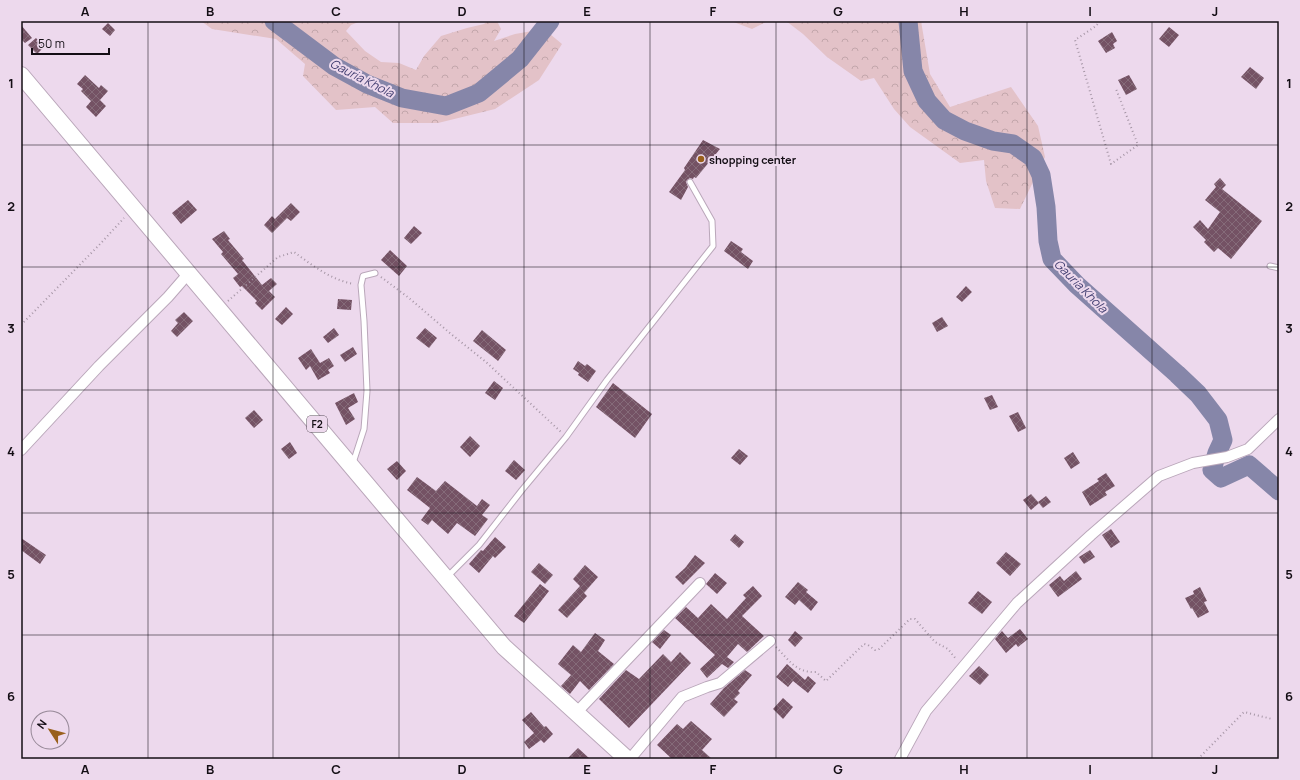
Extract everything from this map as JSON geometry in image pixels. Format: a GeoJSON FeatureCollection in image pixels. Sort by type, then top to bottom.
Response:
{"type":"FeatureCollection","features":[{"type":"Feature","properties":{"kind":"main road","name":"F2"},"geometry":{"type":"LineString","coordinates":[[21,75],[504,647],[627,759]]}},
{"type":"Feature","properties":{"kind":"street"},"geometry":{"type":"LineString","coordinates":[[21,450],[99,366],[168,297],[188,274]]}},
{"type":"Feature","properties":{"kind":"street"},"geometry":{"type":"LineString","coordinates":[[900,759],[926,711],[966,663],[1017,603],[1090,535],[1159,476],[1194,463],[1227,457],[1248,449],[1279,419]]}},
{"type":"Feature","properties":{"kind":"street"},"geometry":{"type":"LineString","coordinates":[[576,713],[700,583]]}},
{"type":"Feature","properties":{"kind":"street"},"geometry":{"type":"LineString","coordinates":[[630,759],[682,697],[720,683],[770,641]]}},
{"type":"Feature","properties":{"kind":"lane"},"geometry":{"type":"LineString","coordinates":[[446,578],[479,545],[566,437],[607,380],[713,246],[712,221],[690,182]]}},
{"type":"Feature","properties":{"kind":"lane"},"geometry":{"type":"LineString","coordinates":[[1270,266],[1279,268]]}},
{"type":"Feature","properties":{"kind":"lane"},"geometry":{"type":"LineString","coordinates":[[352,466],[364,429],[367,391],[361,285],[363,276],[375,273]]}},
{"type":"Feature","properties":{"kind":"path"},"geometry":{"type":"LineString","coordinates":[[1100,21],[1096,26],[1075,40],[1111,164],[1138,144],[1116,88]]}},
{"type":"Feature","properties":{"kind":"path"},"geometry":{"type":"LineString","coordinates":[[21,325],[133,208]]}},
{"type":"Feature","properties":{"kind":"path"},"geometry":{"type":"LineString","coordinates":[[218,309],[278,257],[294,252],[320,271],[344,282],[361,285]]}},
{"type":"Feature","properties":{"kind":"path"},"geometry":{"type":"LineString","coordinates":[[375,273],[409,298],[486,362],[566,437]]}},
{"type":"Feature","properties":{"kind":"path"},"geometry":{"type":"LineString","coordinates":[[770,641],[798,670],[816,672],[826,681],[864,644],[875,650],[879,649],[910,619],[915,619],[935,642],[948,649],[956,659],[966,663]]}},
{"type":"Feature","properties":{"kind":"path"},"geometry":{"type":"LineString","coordinates":[[1198,759],[1244,712],[1272,720]]}},
{"type":"Feature","properties":{"kind":"green space"},"geometry":{"type":"Polygon","coordinates":[[[201,21],[361,21],[351,25],[346,31],[365,51],[381,62],[399,63],[416,70],[424,56],[441,36],[484,24],[488,21],[497,21],[501,29],[494,41],[515,34],[544,29],[562,44],[539,80],[495,109],[438,123],[393,123],[375,107],[336,110],[303,76],[305,64],[276,39],[212,29],[201,21]]]}},
{"type":"Feature","properties":{"kind":"green space"},"geometry":{"type":"Polygon","coordinates":[[[731,21],[768,21],[752,29],[731,21]]]}},
{"type":"Feature","properties":{"kind":"green space"},"geometry":{"type":"Polygon","coordinates":[[[786,21],[921,21],[930,74],[950,107],[1011,87],[1038,126],[1045,157],[1020,209],[995,208],[986,181],[984,160],[960,163],[910,127],[894,109],[874,78],[861,81],[827,57],[803,34],[786,21]]]}},
{"type":"Feature","properties":{"kind":"building"},"geometry":{"type":"Polygon","coordinates":[[[108,23],[115,30],[110,36],[102,29],[108,23]]]}},
{"type":"Feature","properties":{"kind":"building"},"geometry":{"type":"Polygon","coordinates":[[[21,25],[32,38],[25,43],[21,39],[21,25]]]}},
{"type":"Feature","properties":{"kind":"building"},"geometry":{"type":"Polygon","coordinates":[[[1169,27],[1179,35],[1169,47],[1159,39],[1169,27]]]}},
{"type":"Feature","properties":{"kind":"building"},"geometry":{"type":"Polygon","coordinates":[[[1112,32],[1117,41],[1113,44],[1115,48],[1106,53],[1098,41],[1112,32]]]}},
{"type":"Feature","properties":{"kind":"building"},"geometry":{"type":"Polygon","coordinates":[[[36,38],[44,47],[37,54],[28,45],[36,38]]]}},
{"type":"Feature","properties":{"kind":"building"},"geometry":{"type":"Polygon","coordinates":[[[1250,67],[1264,78],[1256,89],[1241,77],[1250,67]]]}},
{"type":"Feature","properties":{"kind":"building"},"geometry":{"type":"Polygon","coordinates":[[[85,75],[99,88],[101,85],[108,91],[100,100],[106,106],[96,117],[86,107],[91,101],[81,91],[83,89],[77,84],[85,75]]]}},
{"type":"Feature","properties":{"kind":"building"},"geometry":{"type":"Polygon","coordinates":[[[1129,75],[1137,89],[1126,95],[1118,80],[1129,75]]]}},
{"type":"Feature","properties":{"kind":"building","name":"shopping center"},"geometry":{"type":"Polygon","coordinates":[[[703,140],[720,149],[696,178],[694,177],[693,179],[690,178],[687,180],[686,182],[688,187],[681,200],[669,192],[685,170],[684,168],[703,140]]]}},
{"type":"Feature","properties":{"kind":"building"},"geometry":{"type":"Polygon","coordinates":[[[1220,178],[1226,185],[1222,189],[1262,221],[1231,259],[1218,248],[1214,252],[1204,242],[1206,240],[1193,227],[1200,220],[1208,229],[1220,212],[1205,200],[1216,187],[1214,184],[1220,178]]]}},
{"type":"Feature","properties":{"kind":"building"},"geometry":{"type":"Polygon","coordinates":[[[188,200],[197,210],[181,224],[172,213],[188,200]]]}},
{"type":"Feature","properties":{"kind":"building"},"geometry":{"type":"Polygon","coordinates":[[[291,203],[300,212],[291,221],[287,218],[272,233],[264,225],[272,216],[275,219],[291,203]]]}},
{"type":"Feature","properties":{"kind":"building"},"geometry":{"type":"Polygon","coordinates":[[[414,226],[422,233],[411,244],[404,238],[414,226]]]}},
{"type":"Feature","properties":{"kind":"building"},"geometry":{"type":"Polygon","coordinates":[[[224,231],[230,239],[228,240],[244,259],[242,260],[262,285],[271,278],[277,284],[269,291],[275,297],[262,310],[255,303],[257,301],[242,286],[240,287],[233,278],[238,274],[221,254],[223,252],[212,239],[224,231]]]}},
{"type":"Feature","properties":{"kind":"building"},"geometry":{"type":"Polygon","coordinates":[[[731,241],[743,249],[741,252],[753,261],[748,269],[724,251],[731,241]]]}},
{"type":"Feature","properties":{"kind":"building"},"geometry":{"type":"Polygon","coordinates":[[[390,250],[407,266],[399,276],[381,260],[390,250]]]}},
{"type":"Feature","properties":{"kind":"building"},"geometry":{"type":"Polygon","coordinates":[[[966,286],[972,292],[962,302],[956,297],[966,286]]]}},
{"type":"Feature","properties":{"kind":"building"},"geometry":{"type":"Polygon","coordinates":[[[338,299],[352,300],[351,310],[337,309],[338,299]]]}},
{"type":"Feature","properties":{"kind":"building"},"geometry":{"type":"Polygon","coordinates":[[[286,307],[293,314],[282,325],[275,319],[286,307]]]}},
{"type":"Feature","properties":{"kind":"building"},"geometry":{"type":"Polygon","coordinates":[[[184,312],[193,321],[177,337],[171,331],[178,323],[175,320],[184,312]]]}},
{"type":"Feature","properties":{"kind":"building"},"geometry":{"type":"Polygon","coordinates":[[[942,317],[948,326],[937,332],[932,323],[942,317]]]}},
{"type":"Feature","properties":{"kind":"building"},"geometry":{"type":"Polygon","coordinates":[[[334,328],[339,335],[328,343],[323,337],[334,328]]]}},
{"type":"Feature","properties":{"kind":"building"},"geometry":{"type":"Polygon","coordinates":[[[425,328],[437,338],[429,348],[416,338],[425,328]]]}},
{"type":"Feature","properties":{"kind":"building"},"geometry":{"type":"Polygon","coordinates":[[[482,330],[506,350],[498,361],[473,341],[482,330]]]}},
{"type":"Feature","properties":{"kind":"building"},"geometry":{"type":"Polygon","coordinates":[[[353,347],[357,354],[345,362],[340,355],[353,347]]]}},
{"type":"Feature","properties":{"kind":"building"},"geometry":{"type":"Polygon","coordinates":[[[311,349],[320,363],[329,358],[334,366],[328,370],[330,373],[318,380],[310,366],[306,370],[298,358],[311,349]]]}},
{"type":"Feature","properties":{"kind":"building"},"geometry":{"type":"Polygon","coordinates":[[[578,361],[585,366],[587,364],[596,371],[588,382],[578,375],[579,373],[573,369],[578,361]]]}},
{"type":"Feature","properties":{"kind":"building"},"geometry":{"type":"Polygon","coordinates":[[[494,381],[503,388],[495,400],[485,393],[494,381]]]}},
{"type":"Feature","properties":{"kind":"building"},"geometry":{"type":"Polygon","coordinates":[[[613,383],[652,414],[635,438],[596,407],[613,383]]]}},
{"type":"Feature","properties":{"kind":"building"},"geometry":{"type":"Polygon","coordinates":[[[354,393],[358,402],[348,408],[355,419],[346,425],[335,403],[354,393]]]}},
{"type":"Feature","properties":{"kind":"building"},"geometry":{"type":"Polygon","coordinates":[[[992,395],[998,407],[990,410],[984,398],[992,395]]]}},
{"type":"Feature","properties":{"kind":"building"},"geometry":{"type":"Polygon","coordinates":[[[254,410],[263,420],[254,428],[245,418],[254,410]]]}},
{"type":"Feature","properties":{"kind":"building"},"geometry":{"type":"Polygon","coordinates":[[[1018,412],[1026,428],[1018,432],[1009,416],[1018,412]]]}},
{"type":"Feature","properties":{"kind":"building"},"geometry":{"type":"Polygon","coordinates":[[[470,436],[480,446],[470,457],[460,447],[470,436]]]}},
{"type":"Feature","properties":{"kind":"building"},"geometry":{"type":"Polygon","coordinates":[[[290,442],[297,453],[289,459],[281,449],[290,442]]]}},
{"type":"Feature","properties":{"kind":"building"},"geometry":{"type":"Polygon","coordinates":[[[739,449],[748,456],[740,465],[731,458],[739,449]]]}},
{"type":"Feature","properties":{"kind":"building"},"geometry":{"type":"Polygon","coordinates":[[[1073,452],[1080,463],[1071,469],[1064,458],[1073,452]]]}},
{"type":"Feature","properties":{"kind":"building"},"geometry":{"type":"Polygon","coordinates":[[[514,460],[525,470],[516,480],[505,471],[514,460]]]}},
{"type":"Feature","properties":{"kind":"building"},"geometry":{"type":"Polygon","coordinates":[[[397,461],[406,471],[397,480],[387,469],[397,461]]]}},
{"type":"Feature","properties":{"kind":"building"},"geometry":{"type":"Polygon","coordinates":[[[1106,473],[1115,486],[1105,492],[1107,495],[1090,506],[1082,492],[1099,481],[1097,479],[1106,473]]]}},
{"type":"Feature","properties":{"kind":"building"},"geometry":{"type":"Polygon","coordinates":[[[417,477],[436,491],[445,481],[477,506],[482,499],[490,505],[482,515],[488,519],[475,536],[457,523],[448,534],[432,520],[428,525],[421,520],[430,508],[407,490],[417,477]]]}},
{"type":"Feature","properties":{"kind":"building"},"geometry":{"type":"Polygon","coordinates":[[[1031,494],[1039,503],[1031,510],[1023,500],[1031,494]]]}},
{"type":"Feature","properties":{"kind":"building"},"geometry":{"type":"Polygon","coordinates":[[[1046,496],[1051,502],[1043,508],[1038,502],[1046,496]]]}},
{"type":"Feature","properties":{"kind":"building"},"geometry":{"type":"Polygon","coordinates":[[[1111,529],[1120,542],[1111,548],[1102,535],[1111,529]]]}},
{"type":"Feature","properties":{"kind":"building"},"geometry":{"type":"Polygon","coordinates":[[[735,534],[744,542],[739,548],[730,540],[735,534]]]}},
{"type":"Feature","properties":{"kind":"building"},"geometry":{"type":"Polygon","coordinates":[[[495,537],[506,547],[495,558],[493,556],[479,573],[469,564],[495,537]]]}},
{"type":"Feature","properties":{"kind":"building"},"geometry":{"type":"Polygon","coordinates":[[[21,538],[46,555],[40,564],[21,550],[21,538]]]}},
{"type":"Feature","properties":{"kind":"building"},"geometry":{"type":"Polygon","coordinates":[[[1090,550],[1095,557],[1084,564],[1079,557],[1090,550]]]}},
{"type":"Feature","properties":{"kind":"building"},"geometry":{"type":"Polygon","coordinates":[[[1006,552],[1021,564],[1010,576],[996,563],[1006,552]]]}},
{"type":"Feature","properties":{"kind":"building"},"geometry":{"type":"Polygon","coordinates":[[[695,555],[705,563],[683,585],[675,577],[685,568],[695,555]]]}},
{"type":"Feature","properties":{"kind":"building"},"geometry":{"type":"Polygon","coordinates":[[[539,563],[553,575],[545,584],[531,572],[539,563]]]}},
{"type":"Feature","properties":{"kind":"building"},"geometry":{"type":"Polygon","coordinates":[[[585,565],[598,577],[584,593],[587,596],[567,618],[558,610],[580,586],[573,579],[585,565]]]}},
{"type":"Feature","properties":{"kind":"building"},"geometry":{"type":"Polygon","coordinates":[[[1076,571],[1082,579],[1058,597],[1049,585],[1060,576],[1064,581],[1076,571]]]}},
{"type":"Feature","properties":{"kind":"building"},"geometry":{"type":"Polygon","coordinates":[[[715,573],[727,583],[717,594],[706,584],[715,573]]]}},
{"type":"Feature","properties":{"kind":"building"},"geometry":{"type":"Polygon","coordinates":[[[798,582],[808,590],[806,592],[818,602],[811,611],[799,600],[795,605],[785,597],[798,582]]]}},
{"type":"Feature","properties":{"kind":"building"},"geometry":{"type":"Polygon","coordinates":[[[540,584],[549,591],[524,623],[514,616],[540,584]]]}},
{"type":"Feature","properties":{"kind":"building"},"geometry":{"type":"Polygon","coordinates":[[[753,586],[762,596],[742,616],[764,636],[747,652],[738,644],[727,657],[734,662],[728,668],[722,664],[707,678],[700,669],[715,655],[675,618],[686,607],[698,618],[711,604],[727,619],[746,598],[743,595],[753,586]]]}},
{"type":"Feature","properties":{"kind":"building"},"geometry":{"type":"Polygon","coordinates":[[[1200,587],[1207,601],[1204,602],[1209,612],[1198,618],[1185,598],[1194,594],[1193,591],[1200,587]]]}},
{"type":"Feature","properties":{"kind":"building"},"geometry":{"type":"Polygon","coordinates":[[[978,591],[992,602],[982,614],[968,603],[978,591]]]}},
{"type":"Feature","properties":{"kind":"building"},"geometry":{"type":"Polygon","coordinates":[[[1020,629],[1028,639],[1018,647],[1016,644],[1006,653],[995,639],[1002,631],[1008,638],[1020,629]]]}},
{"type":"Feature","properties":{"kind":"building"},"geometry":{"type":"Polygon","coordinates":[[[664,630],[671,635],[660,649],[652,642],[664,630]]]}},
{"type":"Feature","properties":{"kind":"building"},"geometry":{"type":"Polygon","coordinates":[[[795,631],[803,638],[795,647],[788,640],[795,631]]]}},
{"type":"Feature","properties":{"kind":"building"},"geometry":{"type":"Polygon","coordinates":[[[595,633],[605,640],[598,651],[614,664],[589,690],[580,681],[570,694],[561,686],[571,675],[558,664],[573,645],[581,652],[595,633]]]}},
{"type":"Feature","properties":{"kind":"building"},"geometry":{"type":"Polygon","coordinates":[[[680,652],[691,663],[629,728],[599,699],[626,670],[639,679],[663,654],[671,662],[680,652]]]}},
{"type":"Feature","properties":{"kind":"building"},"geometry":{"type":"Polygon","coordinates":[[[787,664],[805,680],[808,676],[816,683],[808,693],[793,681],[788,687],[776,677],[787,664]]]}},
{"type":"Feature","properties":{"kind":"building"},"geometry":{"type":"Polygon","coordinates":[[[979,666],[989,675],[980,685],[969,676],[979,666]]]}},
{"type":"Feature","properties":{"kind":"building"},"geometry":{"type":"Polygon","coordinates":[[[745,670],[752,675],[738,691],[740,693],[734,699],[738,702],[724,717],[710,704],[724,688],[745,670]]]}},
{"type":"Feature","properties":{"kind":"building"},"geometry":{"type":"Polygon","coordinates":[[[783,698],[793,707],[783,719],[773,709],[783,698]]]}},
{"type":"Feature","properties":{"kind":"building"},"geometry":{"type":"Polygon","coordinates":[[[531,712],[544,727],[546,726],[553,734],[544,743],[541,740],[529,749],[524,742],[534,733],[522,720],[531,712]]]}},
{"type":"Feature","properties":{"kind":"building"},"geometry":{"type":"Polygon","coordinates":[[[691,721],[712,739],[702,750],[712,759],[672,759],[657,745],[677,724],[683,729],[691,721]]]}},
{"type":"Feature","properties":{"kind":"building"},"geometry":{"type":"Polygon","coordinates":[[[578,748],[590,759],[567,759],[578,748]]]}},
{"type":"Feature","properties":{"kind":"waterway","name":"Gauria Khola"},"geometry":{"type":"LineString","coordinates":[[274,21],[334,66],[367,84],[402,98],[446,106],[479,93],[520,59],[550,21]]}},
{"type":"Feature","properties":{"kind":"waterway","name":"Gauria Khola"},"geometry":{"type":"LineString","coordinates":[[908,21],[913,71],[927,101],[944,120],[965,131],[993,141],[1013,144],[1033,158],[1041,175],[1046,207],[1048,241],[1052,259],[1077,285],[1198,394],[1218,420],[1223,440],[1212,470],[1221,478],[1249,465],[1279,491]]}},
{"type":"Feature","properties":{"kind":"place","name":"shopping center"},"geometry":{"type":"Point","coordinates":[701,159]}}]}
